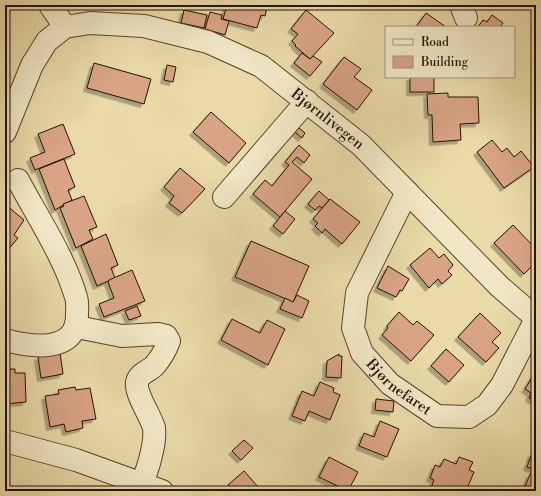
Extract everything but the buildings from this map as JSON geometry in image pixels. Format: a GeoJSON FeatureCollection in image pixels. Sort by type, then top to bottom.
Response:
{"type":"FeatureCollection","features":[{"type":"Feature","properties":{"kind":"street"},"geometry":{"type":"LineString","coordinates":[[50,5],[65,27]]}},
{"type":"Feature","properties":{"kind":"street","name":"Bjørnlivegen"},"geometry":{"type":"LineString","coordinates":[[5,132],[32,65],[47,41],[65,27],[90,23],[144,26],[208,42],[261,66],[361,145],[500,287],[536,318]]}},
{"type":"Feature","properties":{"kind":"street"},"geometry":{"type":"LineString","coordinates":[[224,197],[307,101]]}},
{"type":"Feature","properties":{"kind":"street"},"geometry":{"type":"LineString","coordinates":[[5,340],[24,345],[52,345],[68,339],[77,327],[77,299],[74,291],[62,262],[18,180]]}},
{"type":"Feature","properties":{"kind":"street","name":"Bjørnefaret"},"geometry":{"type":"LineString","coordinates":[[407,192],[357,293],[353,328],[362,353],[390,384],[437,416],[469,417],[487,405],[502,385],[536,318]]}},
{"type":"Feature","properties":{"kind":"street"},"geometry":{"type":"LineString","coordinates":[[77,327],[122,336],[158,334],[166,336],[169,341],[166,349],[155,365],[141,375],[137,382],[138,390],[154,428],[154,437],[146,474],[142,482]]}},
{"type":"Feature","properties":{"kind":"street"},"geometry":{"type":"LineString","coordinates":[[5,442],[76,460],[142,482],[162,491]]}}]}
